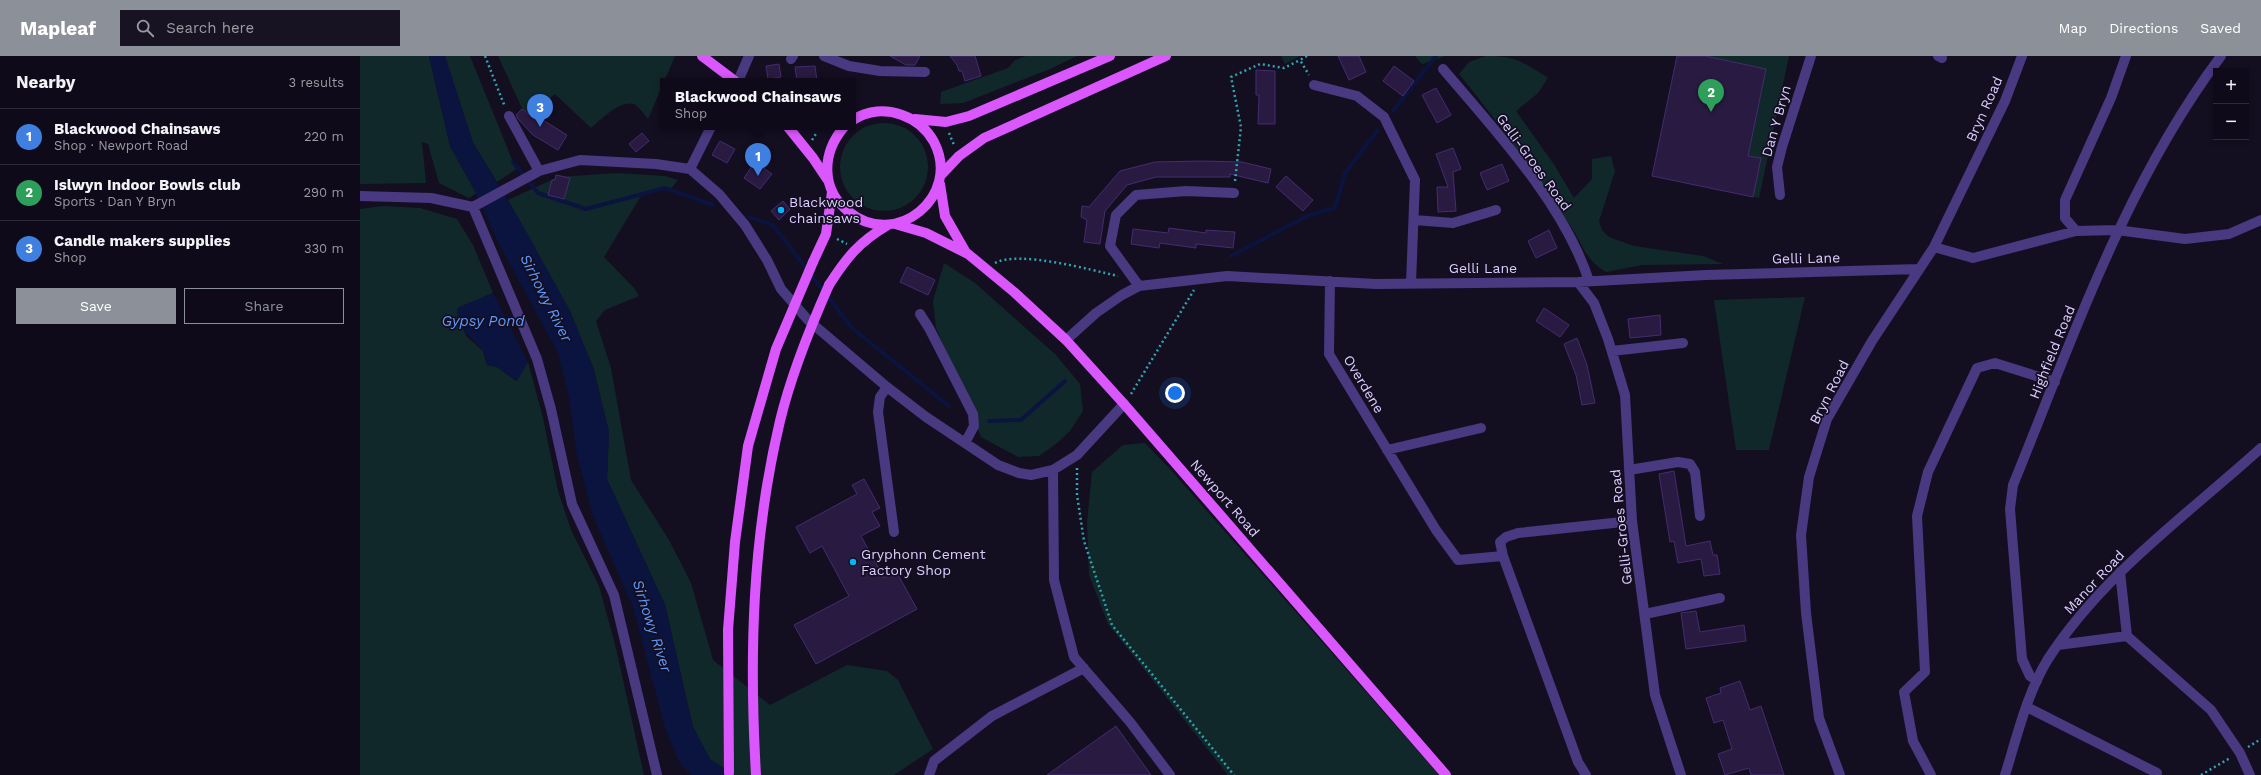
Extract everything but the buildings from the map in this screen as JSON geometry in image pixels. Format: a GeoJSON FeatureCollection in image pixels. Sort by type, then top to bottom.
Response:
{"type":"FeatureCollection","features":[{"type":"Feature","properties":{"kind":"main road"},"geometry":{"type":"LineString","coordinates":[[702,56],[732,78]]}},
{"type":"Feature","properties":{"kind":"main road"},"geometry":{"type":"LineString","coordinates":[[856,119],[868,113],[885,111],[911,118],[946,122],[965,118],[1110,56]]}},
{"type":"Feature","properties":{"kind":"main road"},"geometry":{"type":"LineString","coordinates":[[756,775],[754,738],[753,596],[765,492],[780,420],[805,342],[829,285],[853,249],[869,236],[891,224],[912,217],[922,209],[932,199],[940,180],[959,156],[984,138],[1166,56]]}},
{"type":"Feature","properties":{"kind":"main road","name":"Newport Road"},"geometry":{"type":"LineString","coordinates":[[911,118],[925,129],[933,141],[939,155],[940,180],[947,219],[968,254]]}},
{"type":"Feature","properties":{"kind":"main road"},"geometry":{"type":"LineString","coordinates":[[729,775],[728,630],[735,542],[748,446],[776,349],[826,234],[832,192],[828,181],[813,158],[790,130]]}},
{"type":"Feature","properties":{"kind":"main road"},"geometry":{"type":"LineString","coordinates":[[828,181],[827,162],[829,152],[833,142],[842,130]]}},
{"type":"Feature","properties":{"kind":"main road","name":"Newport Road"},"geometry":{"type":"LineString","coordinates":[[832,192],[844,208],[857,217],[873,224],[891,224],[926,233],[968,254],[1066,340],[1124,404],[1446,775]]}},
{"type":"Feature","properties":{"kind":"street"},"geometry":{"type":"LineString","coordinates":[[738,78],[749,56]]}},
{"type":"Feature","properties":{"kind":"street"},"geometry":{"type":"LineString","coordinates":[[824,56],[849,66],[864,69],[925,72]]}},
{"type":"Feature","properties":{"kind":"street","name":"Dan Y Bryn"},"geometry":{"type":"LineString","coordinates":[[1780,195],[1777,167],[1811,56]]}},
{"type":"Feature","properties":{"kind":"street","name":"Bryn Road"},"geometry":{"type":"LineString","coordinates":[[1840,775],[1820,718],[1806,613],[1801,535],[1809,477],[1827,420],[1872,341],[1934,246],[2004,101],[2022,56]]}},
{"type":"Feature","properties":{"kind":"street"},"geometry":{"type":"LineString","coordinates":[[2076,231],[2065,218],[2065,200],[2111,98],[2126,56]]}},
{"type":"Feature","properties":{"kind":"street","name":"Highfield Road"},"geometry":{"type":"LineString","coordinates":[[2037,681],[2030,676],[2022,659],[2010,503],[2013,485],[2117,230],[2168,137],[2221,56]]}},
{"type":"Feature","properties":{"kind":"street","name":"Gelli-Groes Road"},"geometry":{"type":"LineString","coordinates":[[1444,69],[1495,131],[1546,200],[1577,251],[1589,281]]}},
{"type":"Feature","properties":{"kind":"street"},"geometry":{"type":"LineString","coordinates":[[1314,85],[1357,96],[1384,117],[1415,180],[1411,283]]}},
{"type":"Feature","properties":{"kind":"street"},"geometry":{"type":"LineString","coordinates":[[509,116],[537,173]]}},
{"type":"Feature","properties":{"kind":"street"},"geometry":{"type":"LineString","coordinates":[[690,169],[710,130]]}},
{"type":"Feature","properties":{"kind":"street"},"geometry":{"type":"LineString","coordinates":[[360,196],[431,198],[473,207],[537,173],[580,160],[656,164],[690,169],[719,194],[745,225],[767,260],[781,289],[808,320],[887,388],[998,465],[1019,473],[1031,475],[1053,470],[1077,454],[1124,404]]}},
{"type":"Feature","properties":{"kind":"street"},"geometry":{"type":"LineString","coordinates":[[1136,282],[1110,246],[1116,215],[1136,195],[1186,191],[1234,193]]}},
{"type":"Feature","properties":{"kind":"street"},"geometry":{"type":"LineString","coordinates":[[473,207],[538,359],[551,409],[572,504],[614,595],[658,775]]}},
{"type":"Feature","properties":{"kind":"street"},"geometry":{"type":"LineString","coordinates":[[1414,220],[1453,223],[1496,210]]}},
{"type":"Feature","properties":{"kind":"street"},"geometry":{"type":"LineString","coordinates":[[1934,246],[1973,258],[2076,231],[2117,230],[2185,239],[2229,234],[2261,220]]}},
{"type":"Feature","properties":{"kind":"street","name":"Gelli Lane"},"geometry":{"type":"LineString","coordinates":[[1066,340],[1136,282],[1201,279],[1227,276],[1411,283],[1578,282],[1706,274],[1919,269]]}},
{"type":"Feature","properties":{"kind":"street","name":"Overdene"},"geometry":{"type":"LineString","coordinates":[[1330,281],[1329,354],[1436,530],[1458,560],[1503,556]]}},
{"type":"Feature","properties":{"kind":"street","name":"Gelli-Groes Road"},"geometry":{"type":"LineString","coordinates":[[1578,282],[1594,303],[1612,351],[1624,395],[1632,521],[1655,695],[1681,775]]}},
{"type":"Feature","properties":{"kind":"street"},"geometry":{"type":"LineString","coordinates":[[920,314],[929,328],[973,414],[974,426],[965,443]]}},
{"type":"Feature","properties":{"kind":"street"},"geometry":{"type":"LineString","coordinates":[[1612,351],[1683,343]]}},
{"type":"Feature","properties":{"kind":"street"},"geometry":{"type":"LineString","coordinates":[[1931,775],[1913,741],[1904,692],[1925,672],[1917,516],[1928,472],[1977,368],[1995,364],[2055,382]]}},
{"type":"Feature","properties":{"kind":"street"},"geometry":{"type":"LineString","coordinates":[[887,388],[880,397],[878,412],[894,532]]}},
{"type":"Feature","properties":{"kind":"street"},"geometry":{"type":"LineString","coordinates":[[1388,450],[1481,428]]}},
{"type":"Feature","properties":{"kind":"street","name":"Manor Road"},"geometry":{"type":"LineString","coordinates":[[2005,775],[2037,681],[2048,659],[2085,608],[2120,572],[2261,448]]}},
{"type":"Feature","properties":{"kind":"street"},"geometry":{"type":"LineString","coordinates":[[1629,470],[1678,462],[1690,464],[1695,472],[1700,516]]}},
{"type":"Feature","properties":{"kind":"street"},"geometry":{"type":"LineString","coordinates":[[1053,470],[1054,580],[1074,656],[1130,722],[1170,775]]}},
{"type":"Feature","properties":{"kind":"street"},"geometry":{"type":"LineString","coordinates":[[1586,775],[1578,762],[1503,556],[1500,542],[1506,537],[1518,533],[1632,521]]}},
{"type":"Feature","properties":{"kind":"street"},"geometry":{"type":"LineString","coordinates":[[2120,572],[2127,636],[2211,710],[2240,753],[2250,775]]}},
{"type":"Feature","properties":{"kind":"street"},"geometry":{"type":"LineString","coordinates":[[1645,614],[1720,598]]}},
{"type":"Feature","properties":{"kind":"street"},"geometry":{"type":"LineString","coordinates":[[2058,645],[2127,636]]}},
{"type":"Feature","properties":{"kind":"street"},"geometry":{"type":"LineString","coordinates":[[929,775],[934,761],[992,716],[1084,668]]}},
{"type":"Feature","properties":{"kind":"street"},"geometry":{"type":"LineString","coordinates":[[2027,707],[2157,773]]}},
{"type":"Feature","properties":{"kind":"path"},"geometry":{"type":"LineString","coordinates":[[485,56],[509,116]]}},
{"type":"Feature","properties":{"kind":"path"},"geometry":{"type":"LineString","coordinates":[[1234,193],[1241,127],[1231,77],[1260,64],[1284,68],[1307,56]]}},
{"type":"Feature","properties":{"kind":"path"},"geometry":{"type":"LineString","coordinates":[[1300,60],[1314,85]]}},
{"type":"Feature","properties":{"kind":"path"},"geometry":{"type":"LineString","coordinates":[[812,141],[817,132]]}},
{"type":"Feature","properties":{"kind":"path"},"geometry":{"type":"LineString","coordinates":[[949,133],[956,149]]}},
{"type":"Feature","properties":{"kind":"path"},"geometry":{"type":"LineString","coordinates":[[835,237],[849,245]]}},
{"type":"Feature","properties":{"kind":"path"},"geometry":{"type":"LineString","coordinates":[[989,271],[996,262],[1004,259],[1052,261],[1136,282]]}},
{"type":"Feature","properties":{"kind":"path"},"geometry":{"type":"LineString","coordinates":[[1124,404],[1201,279]]}},
{"type":"Feature","properties":{"kind":"path"},"geometry":{"type":"LineString","coordinates":[[1077,454],[1077,495],[1084,541],[1112,625],[1234,775]]}},
{"type":"Feature","properties":{"kind":"green space"},"geometry":{"type":"Polygon","coordinates":[[[360,56],[429,56],[450,146],[476,193],[469,198],[439,183],[428,144],[422,142],[426,183],[360,184],[360,56]]]}},
{"type":"Feature","properties":{"kind":"green space"},"geometry":{"type":"Polygon","coordinates":[[[445,56],[470,56],[513,162],[518,168],[497,182],[473,143],[445,56]]]}},
{"type":"Feature","properties":{"kind":"green space"},"geometry":{"type":"Polygon","coordinates":[[[498,56],[675,56],[666,78],[660,78],[660,91],[648,119],[637,106],[625,104],[612,110],[591,128],[555,94],[527,119],[498,56]]]}},
{"type":"Feature","properties":{"kind":"green space"},"geometry":{"type":"Polygon","coordinates":[[[1026,56],[1077,56],[1050,69],[963,103],[940,104],[941,92],[1008,68],[1015,60],[1026,56]]]}},
{"type":"Feature","properties":{"kind":"green space"},"geometry":{"type":"Polygon","coordinates":[[[1281,56],[1300,56],[1285,64],[1281,56]]]}},
{"type":"Feature","properties":{"kind":"green space"},"geometry":{"type":"Polygon","coordinates":[[[1415,56],[1445,56],[1422,64],[1415,56]]]}},
{"type":"Feature","properties":{"kind":"green space"},"geometry":{"type":"Polygon","coordinates":[[[1486,56],[1505,57],[1519,61],[1548,78],[1538,93],[1516,111],[1553,163],[1574,198],[1592,179],[1592,159],[1611,156],[1615,171],[1599,221],[1602,230],[1609,237],[1634,246],[1703,256],[1723,264],[1642,265],[1606,272],[1598,267],[1588,256],[1568,222],[1515,147],[1459,74],[1469,62],[1486,56]]]}},
{"type":"Feature","properties":{"kind":"green space"},"geometry":{"type":"Polygon","coordinates":[[[1705,56],[1789,56],[1759,198],[1753,197],[1761,158],[1748,156],[1766,69],[1705,56]]]}},
{"type":"Feature","properties":{"kind":"green space"},"geometry":{"type":"Polygon","coordinates":[[[884,123],[901,127],[915,136],[924,150],[928,167],[924,184],[915,198],[901,207],[884,211],[867,207],[853,198],[844,184],[840,167],[844,150],[853,136],[867,127],[884,123]]]}},
{"type":"Feature","properties":{"kind":"green space"},"geometry":{"type":"Polygon","coordinates":[[[617,173],[665,176],[678,180],[670,190],[665,188],[642,194],[604,257],[634,288],[639,296],[605,310],[596,321],[611,368],[631,480],[669,540],[691,583],[713,660],[770,705],[847,665],[887,671],[898,680],[933,749],[894,775],[734,775],[710,759],[693,727],[665,605],[607,479],[609,432],[593,367],[570,311],[508,200],[558,177],[617,173]]]}},
{"type":"Feature","properties":{"kind":"green space"},"geometry":{"type":"Polygon","coordinates":[[[383,206],[420,208],[457,219],[473,245],[493,293],[458,308],[466,336],[483,351],[487,365],[497,367],[516,381],[528,362],[543,418],[558,491],[571,530],[599,586],[616,648],[644,775],[360,775],[360,209],[383,206]]]}},
{"type":"Feature","properties":{"kind":"green space"},"geometry":{"type":"Polygon","coordinates":[[[944,263],[975,283],[1055,354],[1080,384],[1083,411],[1070,431],[1039,456],[1018,457],[981,437],[936,328],[933,301],[944,263]]]}},
{"type":"Feature","properties":{"kind":"green space"},"geometry":{"type":"Polygon","coordinates":[[[1805,297],[1769,450],[1736,450],[1714,300],[1805,297]]]}},
{"type":"Feature","properties":{"kind":"green space"},"geometry":{"type":"Polygon","coordinates":[[[1145,443],[1170,469],[1439,775],[1228,775],[1108,624],[1089,575],[1087,523],[1092,472],[1123,445],[1145,443]]]}},
{"type":"Feature","properties":{"kind":"water","name":"Sirhowy River"},"geometry":{"type":"Polygon","coordinates":[[[429,56],[445,56],[473,143],[522,224],[570,311],[593,367],[609,432],[607,479],[665,605],[693,727],[710,759],[734,775],[691,775],[679,762],[665,728],[633,607],[593,516],[577,456],[569,397],[558,353],[499,244],[472,185],[450,146],[429,56]]]}},
{"type":"Feature","properties":{"kind":"water","name":"Gypsy Pond"},"geometry":{"type":"Polygon","coordinates":[[[493,293],[528,362],[517,381],[497,367],[487,365],[483,351],[464,332],[458,322],[457,308],[493,293]]]}},
{"type":"Feature","properties":{"kind":"waterway"},"geometry":{"type":"LineString","coordinates":[[1393,111],[1436,56]]}},
{"type":"Feature","properties":{"kind":"waterway"},"geometry":{"type":"LineString","coordinates":[[1231,256],[1309,215],[1335,208],[1345,173],[1378,130]]}},
{"type":"Feature","properties":{"kind":"waterway"},"geometry":{"type":"LineString","coordinates":[[513,162],[538,193],[586,209],[665,188],[713,205]]}},
{"type":"Feature","properties":{"kind":"waterway"},"geometry":{"type":"LineString","coordinates":[[749,217],[773,225],[852,328],[949,406]]}},
{"type":"Feature","properties":{"kind":"waterway"},"geometry":{"type":"LineString","coordinates":[[989,421],[1021,420],[1065,381]]}},
{"type":"Feature","properties":{"kind":"place","name":"Islwyn Indoor Bowls club"},"geometry":{"type":"Point","coordinates":[1711,112]}},
{"type":"Feature","properties":{"kind":"place","name":"Candle makers supplies"},"geometry":{"type":"Point","coordinates":[540,127]}},
{"type":"Feature","properties":{"kind":"place","name":"Blackwood Chainsaws"},"geometry":{"type":"Point","coordinates":[758,176]}},
{"type":"Feature","properties":{"kind":"place","name":"Blackwood chainsaws"},"geometry":{"type":"Point","coordinates":[781,210]}},
{"type":"Feature","properties":{"kind":"place","name":"Gryphonn Cement Factory Shop"},"geometry":{"type":"Point","coordinates":[853,562]}}]}
